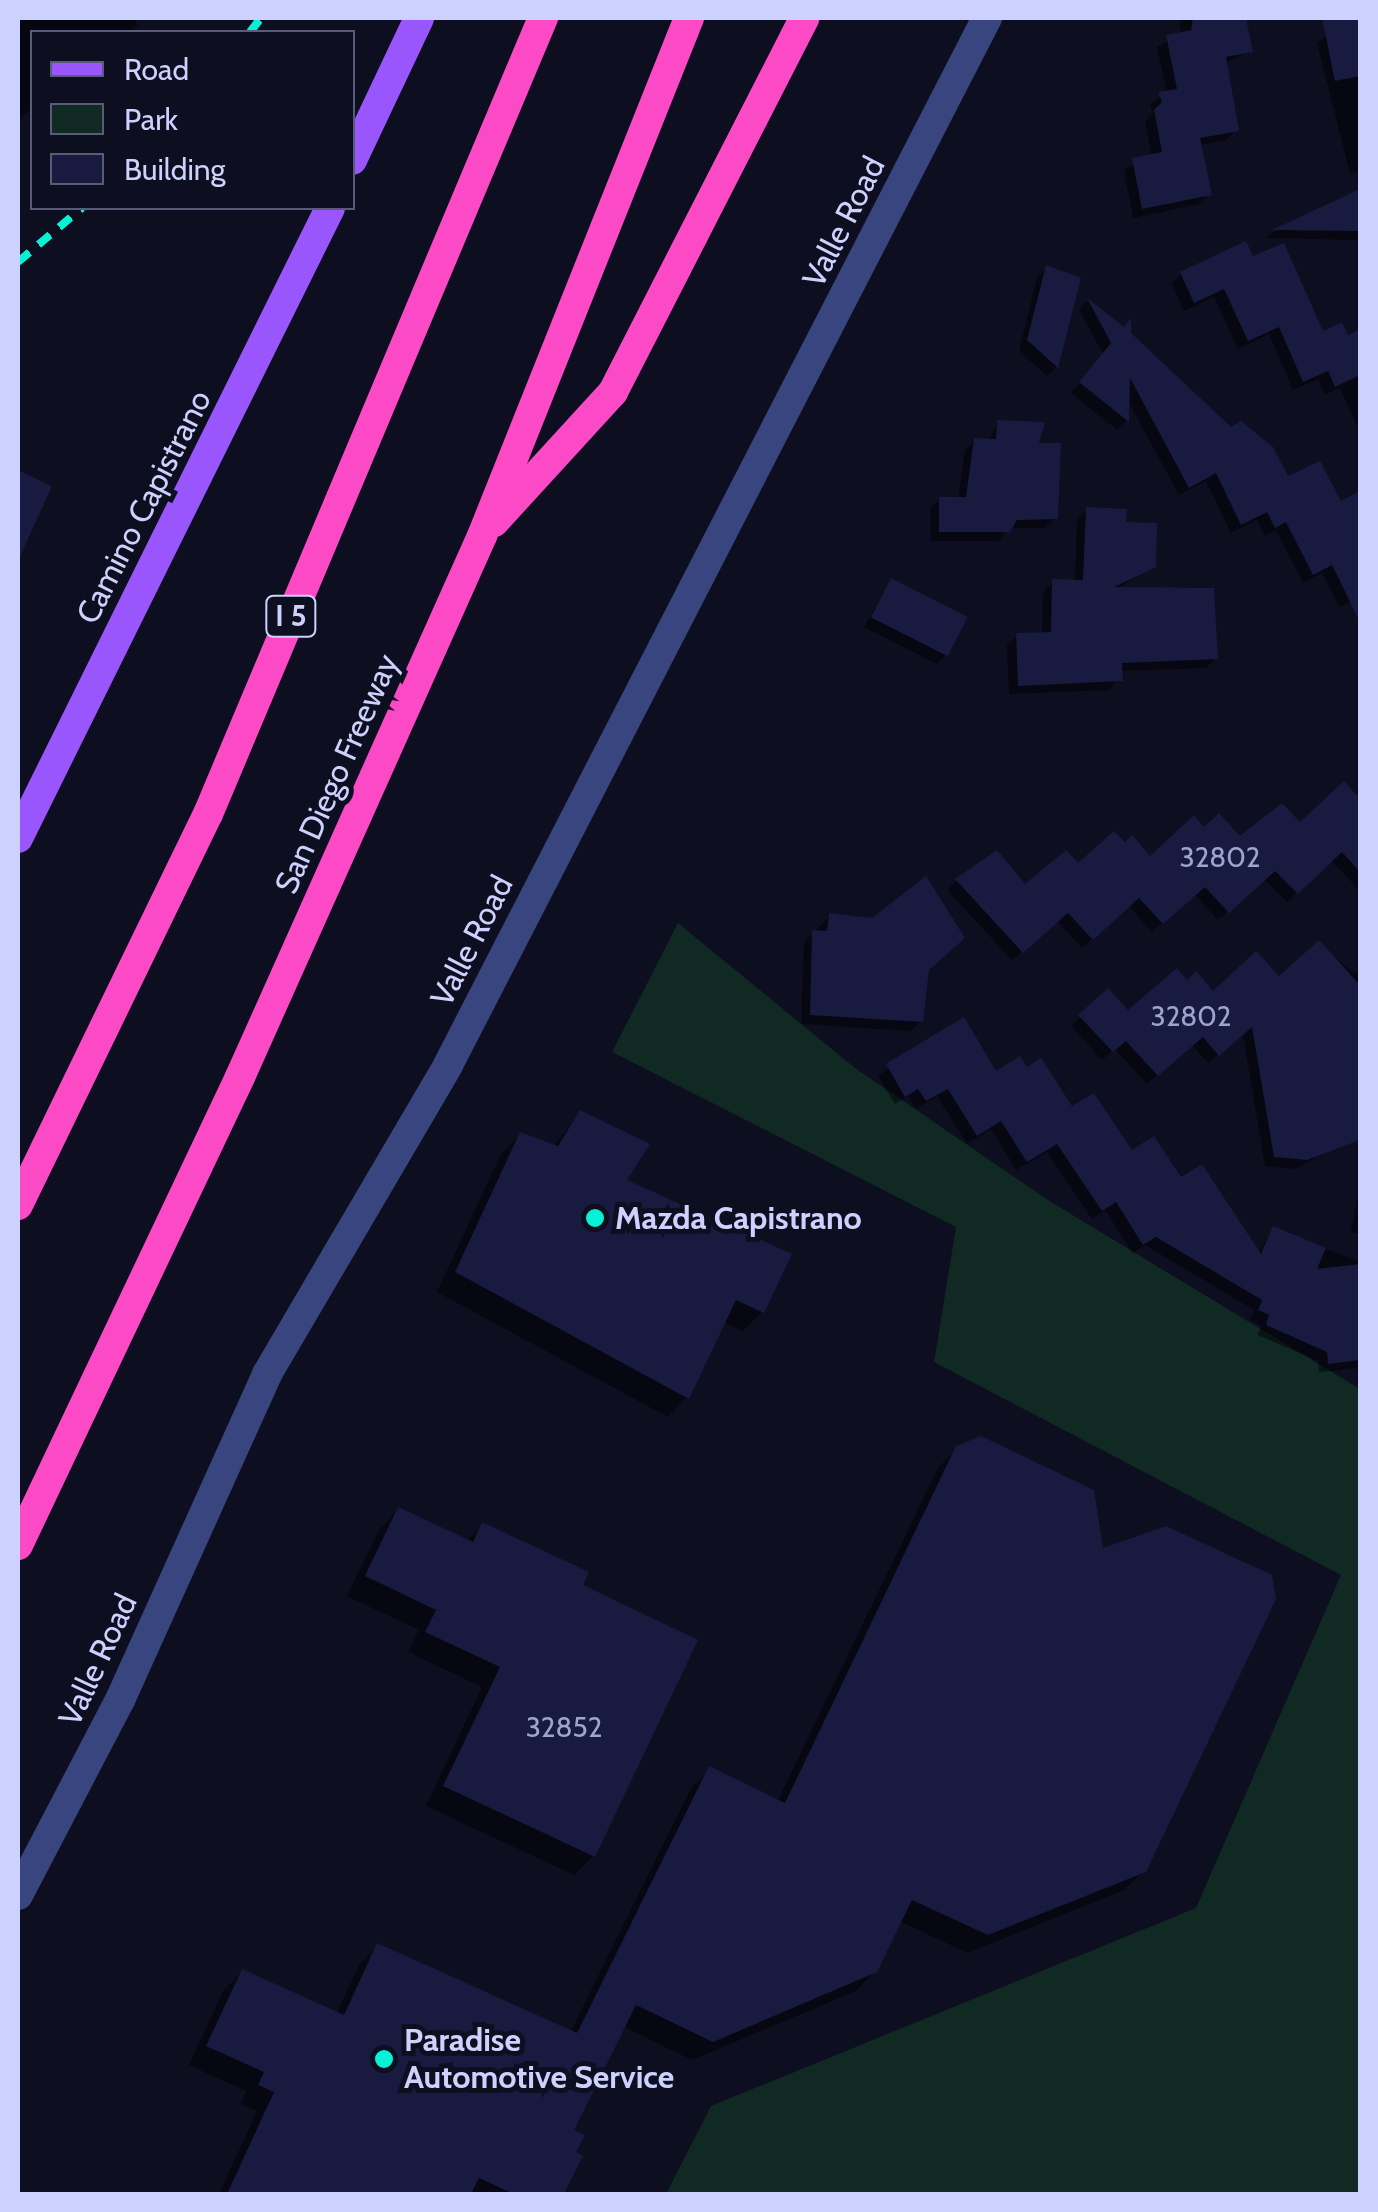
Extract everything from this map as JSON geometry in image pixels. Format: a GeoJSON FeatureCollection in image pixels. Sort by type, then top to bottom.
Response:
{"type":"FeatureCollection","features":[{"type":"Feature","properties":{"kind":"highway","name":"I 5"},"geometry":{"type":"LineString","coordinates":[[18,1205],[208,814],[543,18]]}},
{"type":"Feature","properties":{"kind":"highway","name":"San Diego Freeway"},"geometry":{"type":"LineString","coordinates":[[18,1544],[240,1077],[482,536],[690,18]]}},
{"type":"Feature","properties":{"kind":"highway"},"geometry":{"type":"LineString","coordinates":[[482,536],[613,392],[804,18]]}},
{"type":"Feature","properties":{"kind":"main road"},"geometry":{"type":"LineString","coordinates":[[355,154],[419,18]]}},
{"type":"Feature","properties":{"kind":"main road","name":"Camino Capistrano"},"geometry":{"type":"LineString","coordinates":[[18,838],[329,210]]}},
{"type":"Feature","properties":{"kind":"street","name":"Valle Road"},"geometry":{"type":"LineString","coordinates":[[18,1894],[120,1700],[267,1374],[448,1065],[986,18]]}},
{"type":"Feature","properties":{"kind":"green space"},"geometry":{"type":"Polygon","coordinates":[[[678,923],[855,1068],[1051,1202],[1360,1389],[1360,2194],[666,2194],[711,2106],[1196,1908],[1341,1575],[934,1362],[956,1227],[612,1052],[678,923]]]}},
{"type":"Feature","properties":{"kind":"building"},"geometry":{"type":"Polygon","coordinates":[[[1193,18],[1246,18],[1253,52],[1226,57],[1239,131],[1200,138],[1212,195],[1142,209],[1132,158],[1162,152],[1154,110],[1162,102],[1158,92],[1177,89],[1166,35],[1191,30],[1193,18]]]}},
{"type":"Feature","properties":{"kind":"building"},"geometry":{"type":"Polygon","coordinates":[[[1322,18],[1360,18],[1360,76],[1335,81],[1322,18]]]}},
{"type":"Feature","properties":{"kind":"building"},"geometry":{"type":"Polygon","coordinates":[[[1360,189],[1360,231],[1272,230],[1360,189]]]}},
{"type":"Feature","properties":{"kind":"building"},"geometry":{"type":"Polygon","coordinates":[[[1246,241],[1253,256],[1284,243],[1323,331],[1342,322],[1348,335],[1360,330],[1360,375],[1335,387],[1328,371],[1303,382],[1279,327],[1248,341],[1224,289],[1194,303],[1180,272],[1246,241]]]}},
{"type":"Feature","properties":{"kind":"building"},"geometry":{"type":"Polygon","coordinates":[[[1046,265],[1081,278],[1058,368],[1027,340],[1046,265]]]}},
{"type":"Feature","properties":{"kind":"building"},"geometry":{"type":"Polygon","coordinates":[[[1087,298],[1124,327],[1131,318],[1131,333],[1231,427],[1241,421],[1273,447],[1288,476],[1320,461],[1341,501],[1360,491],[1360,622],[1332,565],[1313,575],[1286,522],[1275,528],[1267,512],[1241,525],[1216,473],[1189,488],[1130,378],[1129,422],[1079,382],[1111,343],[1087,298]]]}},
{"type":"Feature","properties":{"kind":"building"},"geometry":{"type":"Polygon","coordinates":[[[997,420],[1045,422],[1039,443],[1061,443],[1058,519],[1017,520],[1010,532],[939,532],[939,497],[966,497],[974,438],[996,439],[997,420]]]}},
{"type":"Feature","properties":{"kind":"building"},"geometry":{"type":"Polygon","coordinates":[[[18,470],[52,486],[18,561],[18,470]]]}},
{"type":"Feature","properties":{"kind":"building"},"geometry":{"type":"Polygon","coordinates":[[[1086,507],[1127,509],[1126,522],[1157,523],[1156,567],[1114,587],[1214,588],[1218,659],[1122,663],[1123,681],[1018,686],[1016,633],[1051,632],[1052,579],[1083,580],[1086,507]]]}},
{"type":"Feature","properties":{"kind":"building"},"geometry":{"type":"Polygon","coordinates":[[[891,578],[968,617],[948,656],[871,617],[891,578]]]}},
{"type":"Feature","properties":{"kind":"building"},"geometry":{"type":"Polygon","coordinates":[[[1344,781],[1360,799],[1360,872],[1342,852],[1298,894],[1275,871],[1229,913],[1205,887],[1163,924],[1139,898],[1093,940],[1068,913],[1023,953],[955,879],[997,850],[1025,884],[1066,850],[1078,863],[1114,831],[1125,842],[1132,835],[1150,856],[1194,815],[1204,827],[1219,813],[1240,836],[1282,803],[1300,822],[1344,781]]]}},
{"type":"Feature","properties":{"kind":"building"},"geometry":{"type":"Polygon","coordinates":[[[926,876],[965,938],[929,970],[923,1022],[810,1015],[812,930],[827,931],[829,913],[872,918],[926,876]]]}},
{"type":"Feature","properties":{"kind":"building"},"geometry":{"type":"Polygon","coordinates":[[[1319,940],[1360,985],[1360,1140],[1307,1160],[1274,1157],[1252,1027],[1219,1056],[1203,1037],[1158,1076],[1126,1041],[1113,1052],[1078,1015],[1108,988],[1128,1010],[1177,968],[1187,980],[1196,971],[1213,991],[1256,951],[1279,976],[1319,940]]]}},
{"type":"Feature","properties":{"kind":"building"},"geometry":{"type":"Polygon","coordinates":[[[964,1017],[996,1071],[1020,1056],[1027,1067],[1041,1058],[1072,1106],[1094,1093],[1132,1150],[1154,1136],[1181,1177],[1202,1164],[1261,1254],[1273,1226],[1326,1248],[1317,1269],[1360,1264],[1360,1360],[1328,1364],[1327,1352],[1266,1325],[1269,1315],[1258,1310],[1262,1300],[1156,1237],[1143,1245],[1116,1202],[1102,1211],[1057,1144],[1027,1162],[1001,1121],[977,1136],[948,1089],[926,1101],[918,1089],[905,1097],[886,1064],[964,1017]]]}},
{"type":"Feature","properties":{"kind":"building","name":"Mazda Capistrano"},"geometry":{"type":"Polygon","coordinates":[[[580,1110],[650,1144],[627,1180],[792,1254],[764,1313],[736,1300],[689,1399],[455,1272],[520,1132],[558,1146],[580,1110]]]}},
{"type":"Feature","properties":{"kind":"building"},"geometry":{"type":"Polygon","coordinates":[[[981,1436],[1094,1490],[1103,1548],[1166,1526],[1272,1575],[1276,1599],[1146,1872],[988,1935],[912,1900],[877,1972],[713,2042],[636,2005],[574,2130],[585,2135],[576,2152],[583,2156],[564,2194],[514,2194],[479,2178],[471,2194],[227,2194],[274,2092],[258,2085],[264,2072],[206,2046],[242,1969],[344,2015],[377,1943],[577,2033],[709,1766],[785,1803],[956,1446],[981,1436]]]}},
{"type":"Feature","properties":{"kind":"building"},"geometry":{"type":"Polygon","coordinates":[[[398,1507],[473,1542],[482,1522],[589,1572],[583,1585],[698,1640],[595,1857],[443,1786],[500,1667],[425,1632],[436,1610],[365,1576],[398,1507]]]}},
{"type":"Feature","properties":{"kind":"railway"},"geometry":{"type":"LineString","coordinates":[[252,30],[261,18]]}},
{"type":"Feature","properties":{"kind":"railway"},"geometry":{"type":"LineString","coordinates":[[18,262],[80,210]]}},
{"type":"Feature","properties":{"kind":"place","name":"Mazda Capistrano"},"geometry":{"type":"Point","coordinates":[595,1218]}},
{"type":"Feature","properties":{"kind":"place","name":"Paradise Automotive Service"},"geometry":{"type":"Point","coordinates":[384,2059]}}]}
